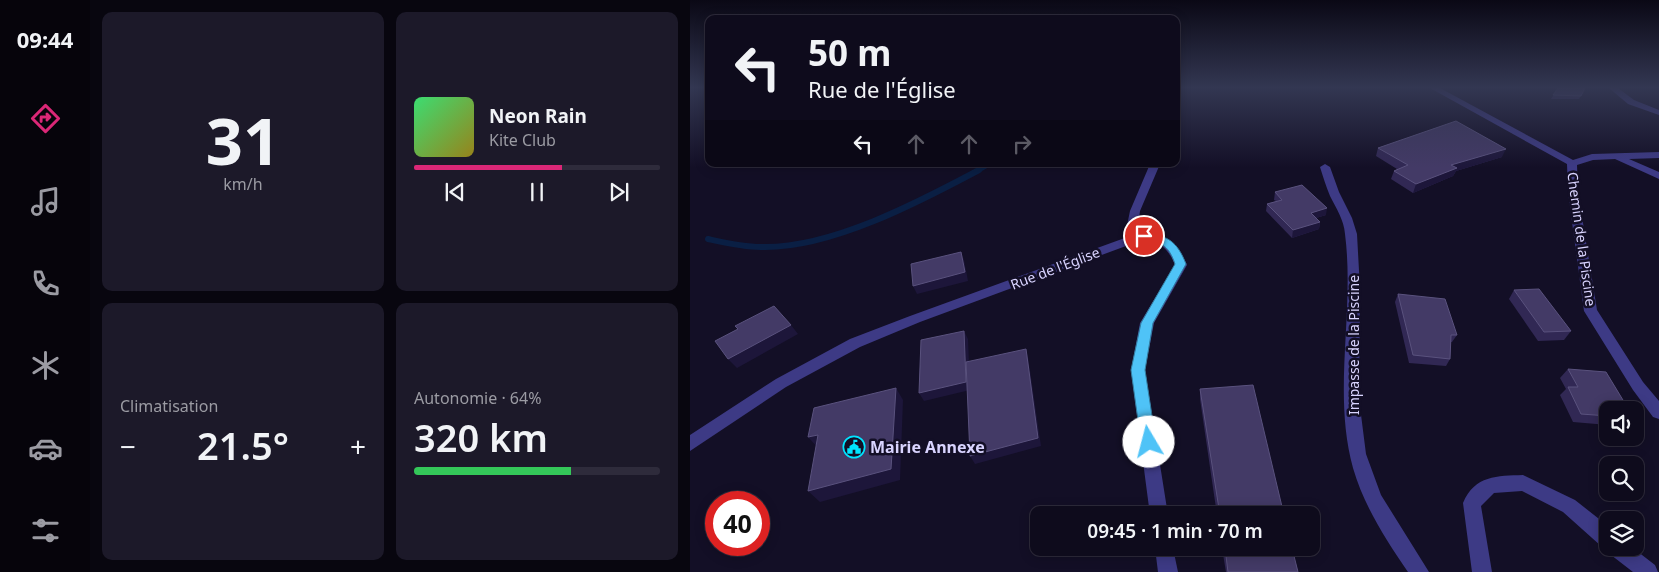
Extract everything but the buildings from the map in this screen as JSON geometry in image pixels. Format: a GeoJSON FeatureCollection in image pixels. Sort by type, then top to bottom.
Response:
{"type":"FeatureCollection","features":[{"type":"Feature","properties":{"kind":"street"},"geometry":{"type":"LineString","coordinates":[[1483,115],[1572,163]]}},
{"type":"Feature","properties":{"kind":"street","name":"Chemin de la Piscine"},"geometry":{"type":"LineString","coordinates":[[1659,155],[1592,157],[1572,163],[1573,192],[1591,311],[1638,386],[1659,412]]}},
{"type":"Feature","properties":{"kind":"street"},"geometry":{"type":"LineString","coordinates":[[1616,156],[1659,176]]}},
{"type":"Feature","properties":{"kind":"street","name":"Impasse de la Piscine"},"geometry":{"type":"LineString","coordinates":[[1325,166],[1336,197],[1344,210],[1350,232],[1354,290],[1351,404],[1358,456],[1378,510],[1419,572]]}},
{"type":"Feature","properties":{"kind":"street"},"geometry":{"type":"LineString","coordinates":[[1130,240],[1135,211],[1154,167]]}},
{"type":"Feature","properties":{"kind":"street","name":"Rue de l'Église"},"geometry":{"type":"LineString","coordinates":[[690,444],[781,383],[855,343],[1130,240],[1144,236],[1161,238],[1176,252],[1181,264],[1147,323],[1138,370],[1158,506]]}},
{"type":"Feature","properties":{"kind":"street"},"geometry":{"type":"LineString","coordinates":[[1482,572],[1472,503],[1490,485],[1523,483],[1569,506],[1599,531]]}},
{"type":"Feature","properties":{"kind":"street"},"geometry":{"type":"LineString","coordinates":[[1165,556],[1168,572]]}},
{"type":"Feature","properties":{"kind":"street"},"geometry":{"type":"LineString","coordinates":[[1628,556],[1648,572]]}},
{"type":"Feature","properties":{"kind":"waterway"},"geometry":{"type":"LineString","coordinates":[[977,171],[984,167]]}},
{"type":"Feature","properties":{"kind":"waterway"},"geometry":{"type":"LineString","coordinates":[[708,239],[741,246],[761,247],[788,246],[816,240],[844,232],[902,209],[979,170]]}},
{"type":"Feature","properties":{"kind":"place","name":"Mairie Annexe"},"geometry":{"type":"Point","coordinates":[854,447]}},
{"type":"Feature","properties":{"kind":"route"},"geometry":{"type":"LineString","coordinates":[[1144,236],[1161,238],[1176,252],[1181,264],[1147,323],[1138,370],[1149,442]]}}]}
